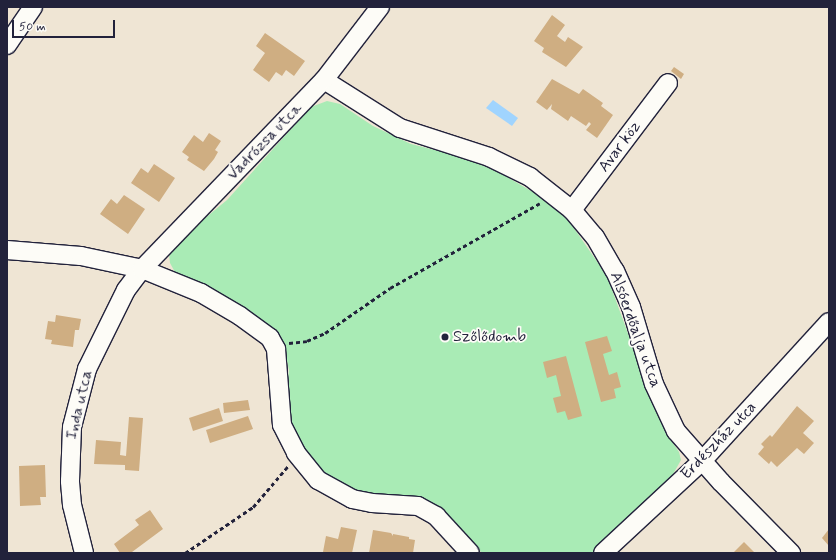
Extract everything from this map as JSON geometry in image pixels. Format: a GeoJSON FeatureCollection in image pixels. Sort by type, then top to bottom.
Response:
{"type":"FeatureCollection","features":[{"type":"Feature","properties":{"kind":"street"},"geometry":{"type":"LineString","coordinates":[[7,45],[33,7]]}},
{"type":"Feature","properties":{"kind":"street","name":"Vadrózsa utca"},"geometry":{"type":"LineString","coordinates":[[142,269],[324,80],[380,7]]}},
{"type":"Feature","properties":{"kind":"street","name":"Alsóerdőalja utca"},"geometry":{"type":"LineString","coordinates":[[324,80],[400,128],[489,157],[530,177],[572,210],[596,237],[615,271],[631,307],[654,384],[676,431],[702,461],[791,553]]}},
{"type":"Feature","properties":{"kind":"street","name":"Avar köz"},"geometry":{"type":"LineString","coordinates":[[572,210],[668,83]]}},
{"type":"Feature","properties":{"kind":"street"},"geometry":{"type":"LineString","coordinates":[[7,250],[81,256],[142,269],[201,294],[240,316],[270,338],[278,358],[279,404],[282,425],[296,453],[318,480],[336,492],[372,503],[418,506],[436,516],[470,553]]}},
{"type":"Feature","properties":{"kind":"street","name":"Inda utca"},"geometry":{"type":"LineString","coordinates":[[84,553],[73,512],[70,481],[70,448],[78,396],[102,335],[126,290],[142,269]]}},
{"type":"Feature","properties":{"kind":"street","name":"Erdészház utca"},"geometry":{"type":"LineString","coordinates":[[603,553],[702,461],[829,322]]}},
{"type":"Feature","properties":{"kind":"path"},"geometry":{"type":"LineString","coordinates":[[270,338],[293,344],[325,333],[390,288],[532,210],[552,193]]}},
{"type":"Feature","properties":{"kind":"path"},"geometry":{"type":"LineString","coordinates":[[185,553],[253,507],[285,471],[296,453]]}},
{"type":"Feature","properties":{"kind":"green space"},"geometry":{"type":"Polygon","coordinates":[[[327,101],[340,104],[373,126],[411,144],[455,155],[497,171],[538,195],[567,218],[607,276],[653,402],[665,431],[679,452],[681,460],[672,476],[593,553],[482,553],[443,509],[429,502],[375,498],[346,490],[325,477],[298,444],[290,419],[286,393],[289,370],[284,348],[176,274],[170,263],[169,254],[175,243],[227,200],[311,107],[327,101]]]}},
{"type":"Feature","properties":{"kind":"water"},"geometry":{"type":"Polygon","coordinates":[[[493,100],[518,118],[512,126],[486,108],[493,100]]]}},
{"type":"Feature","properties":{"kind":"building"},"geometry":{"type":"Polygon","coordinates":[[[552,15],[565,25],[557,36],[565,42],[568,37],[583,47],[566,67],[542,52],[544,48],[534,41],[552,15]]]}},
{"type":"Feature","properties":{"kind":"building"},"geometry":{"type":"Polygon","coordinates":[[[265,33],[305,61],[294,76],[286,70],[282,76],[276,72],[269,82],[253,70],[265,53],[256,46],[265,33]]]}},
{"type":"Feature","properties":{"kind":"building"},"geometry":{"type":"Polygon","coordinates":[[[674,67],[684,74],[681,79],[671,71],[674,67]]]}},
{"type":"Feature","properties":{"kind":"building"},"geometry":{"type":"Polygon","coordinates":[[[552,79],[579,94],[583,89],[603,103],[601,106],[613,115],[597,138],[586,130],[591,124],[589,122],[586,126],[571,116],[568,121],[551,109],[552,104],[547,110],[536,102],[552,79]]]}},
{"type":"Feature","properties":{"kind":"building"},"geometry":{"type":"Polygon","coordinates":[[[209,133],[221,141],[215,150],[218,152],[204,171],[187,160],[189,157],[182,152],[194,135],[203,142],[209,133]]]}},
{"type":"Feature","properties":{"kind":"building"},"geometry":{"type":"Polygon","coordinates":[[[154,164],[175,178],[159,202],[131,183],[141,168],[148,173],[154,164]]]}},
{"type":"Feature","properties":{"kind":"building"},"geometry":{"type":"Polygon","coordinates":[[[124,195],[145,209],[128,234],[100,214],[111,199],[117,204],[124,195]]]}},
{"type":"Feature","properties":{"kind":"building"},"geometry":{"type":"Polygon","coordinates":[[[56,315],[81,319],[79,330],[75,330],[73,347],[51,344],[52,340],[45,339],[48,321],[55,322],[56,315]]]}},
{"type":"Feature","properties":{"kind":"building"},"geometry":{"type":"Polygon","coordinates":[[[607,336],[612,351],[603,354],[609,375],[617,372],[621,387],[614,389],[616,398],[601,402],[585,342],[607,336]]]}},
{"type":"Feature","properties":{"kind":"building"},"geometry":{"type":"Polygon","coordinates":[[[566,356],[582,416],[568,420],[565,411],[557,413],[553,398],[561,396],[556,375],[547,378],[543,362],[566,356]]]}},
{"type":"Feature","properties":{"kind":"building"},"geometry":{"type":"Polygon","coordinates":[[[248,400],[250,410],[224,413],[223,403],[248,400]]]}},
{"type":"Feature","properties":{"kind":"building"},"geometry":{"type":"Polygon","coordinates":[[[797,406],[814,421],[803,433],[814,443],[804,454],[797,448],[777,467],[771,461],[769,464],[758,454],[764,447],[761,444],[770,435],[772,437],[797,406]]]}},
{"type":"Feature","properties":{"kind":"building"},"geometry":{"type":"Polygon","coordinates":[[[219,408],[223,421],[193,431],[189,418],[219,408]]]}},
{"type":"Feature","properties":{"kind":"building"},"geometry":{"type":"Polygon","coordinates":[[[248,416],[253,429],[210,443],[206,430],[248,416]]]}},
{"type":"Feature","properties":{"kind":"building"},"geometry":{"type":"Polygon","coordinates":[[[129,417],[143,418],[139,471],[125,470],[125,465],[94,464],[96,440],[121,442],[120,455],[126,456],[129,417]]]}},
{"type":"Feature","properties":{"kind":"building"},"geometry":{"type":"Polygon","coordinates":[[[45,465],[46,497],[40,497],[41,505],[20,506],[19,466],[45,465]]]}},
{"type":"Feature","properties":{"kind":"building"},"geometry":{"type":"Polygon","coordinates":[[[150,510],[163,529],[132,552],[120,553],[114,544],[139,525],[135,520],[150,510]]]}},
{"type":"Feature","properties":{"kind":"building"},"geometry":{"type":"Polygon","coordinates":[[[341,527],[357,530],[352,553],[319,553],[323,552],[326,536],[338,539],[341,527]]]}},
{"type":"Feature","properties":{"kind":"building"},"geometry":{"type":"Polygon","coordinates":[[[829,529],[829,546],[822,538],[829,529]]]}},
{"type":"Feature","properties":{"kind":"building"},"geometry":{"type":"Polygon","coordinates":[[[373,530],[391,533],[393,536],[393,534],[409,537],[409,539],[415,540],[413,553],[369,553],[373,530]]]}},
{"type":"Feature","properties":{"kind":"building"},"geometry":{"type":"Polygon","coordinates":[[[744,542],[755,553],[733,553],[744,542]]]}},
{"type":"Feature","properties":{"kind":"place","name":"Szőlődomb"},"geometry":{"type":"Point","coordinates":[445,337]}}]}
